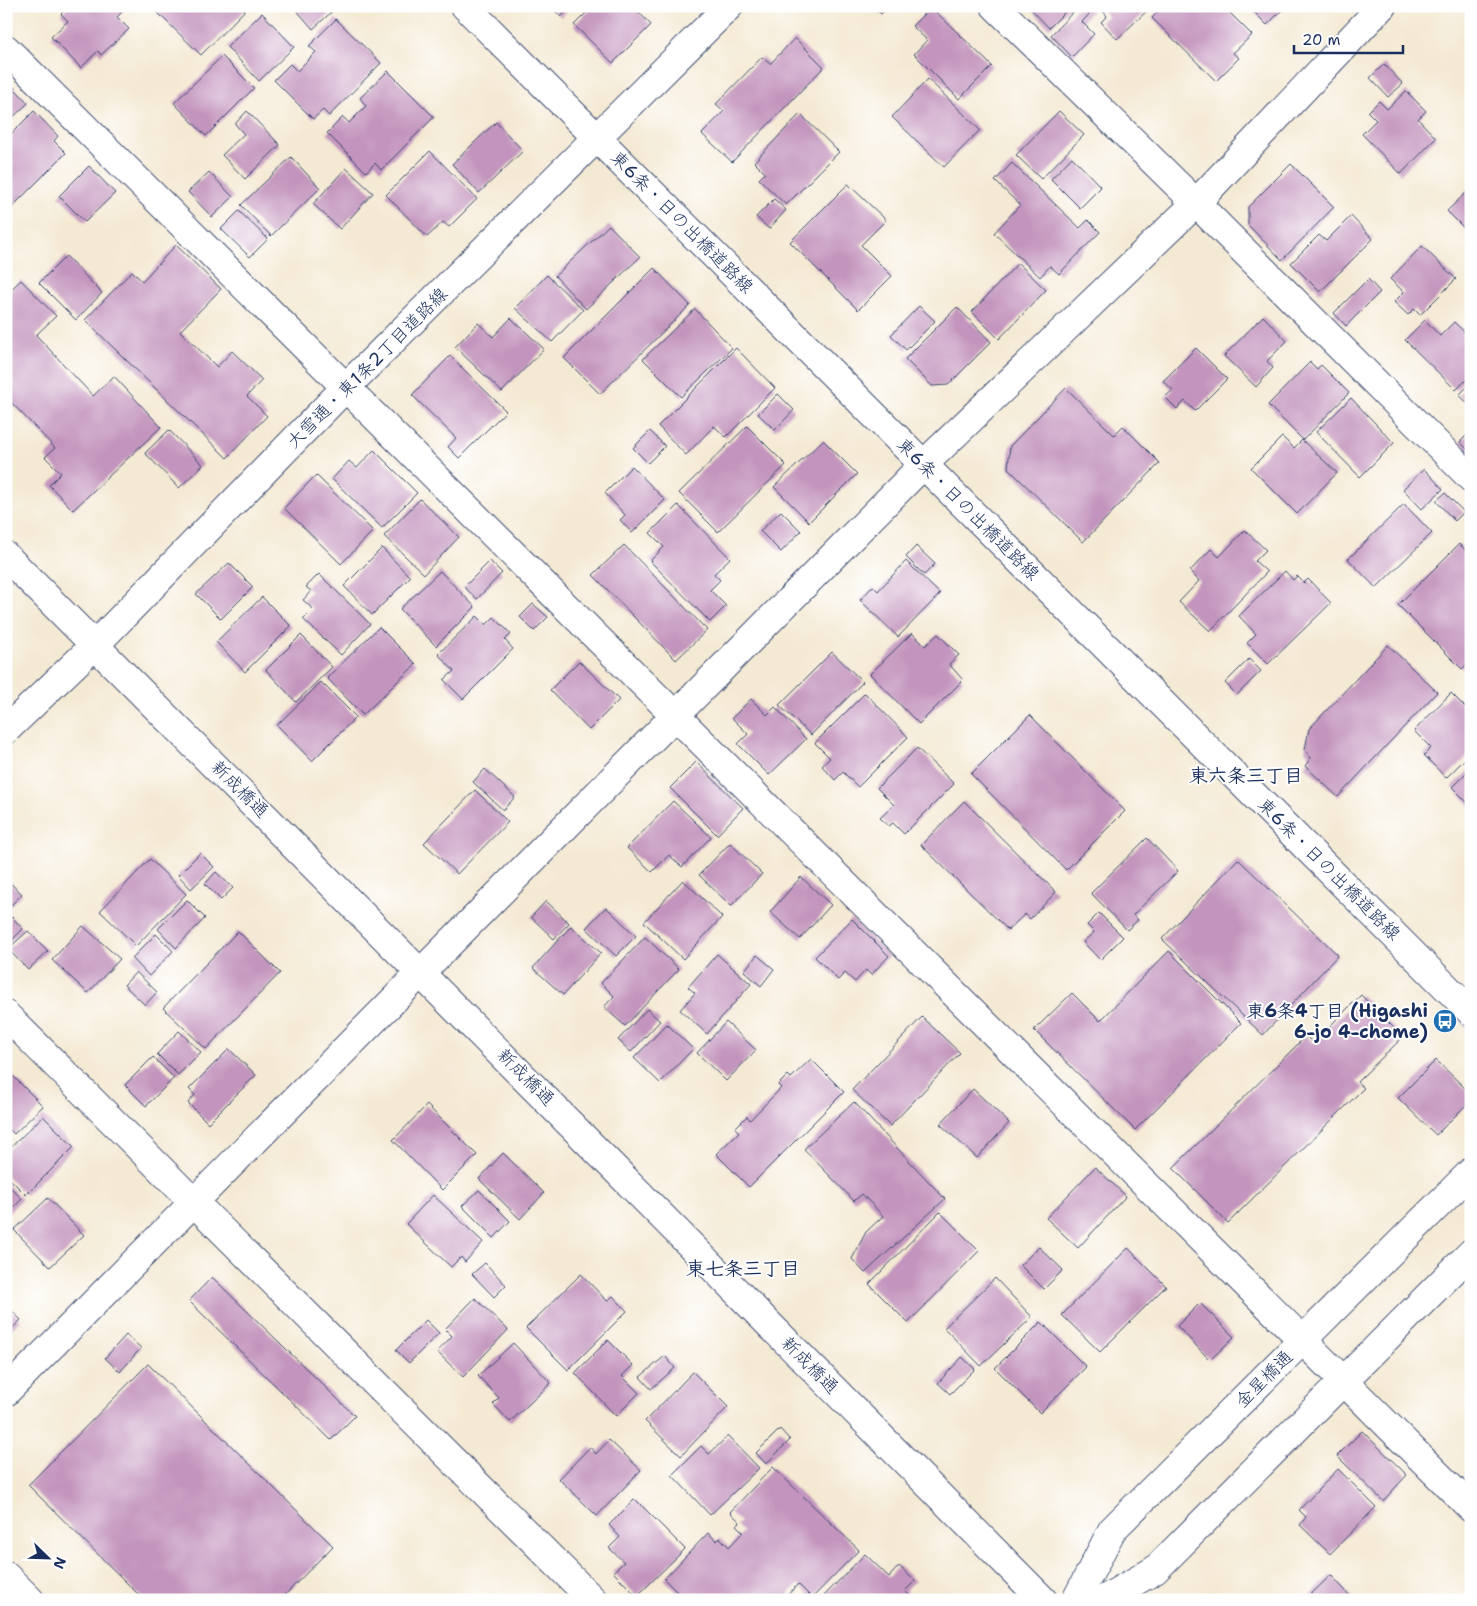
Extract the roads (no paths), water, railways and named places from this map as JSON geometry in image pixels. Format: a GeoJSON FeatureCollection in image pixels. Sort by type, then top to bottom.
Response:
{"type":"FeatureCollection","features":[{"type":"Feature","properties":{"kind":"street","name":"東6条・日の出橋道路線"},"geometry":{"type":"LineString","coordinates":[[465,6],[1471,1012]]}},
{"type":"Feature","properties":{"kind":"street","name":"大雪通・東1条2丁目道路線"},"geometry":{"type":"LineString","coordinates":[[6,730],[96,644],[345,388],[729,6]]}},
{"type":"Feature","properties":{"kind":"street"},"geometry":{"type":"LineString","coordinates":[[995,6],[1196,203],[1471,478]]}},
{"type":"Feature","properties":{"kind":"street"},"geometry":{"type":"LineString","coordinates":[[6,1392],[924,464],[1196,203],[1382,6]]}},
{"type":"Feature","properties":{"kind":"street"},"geometry":{"type":"LineString","coordinates":[[6,49],[345,388],[677,715],[1471,1508]]}},
{"type":"Feature","properties":{"kind":"street","name":"新成橋通"},"geometry":{"type":"LineString","coordinates":[[6,556],[421,971],[1043,1600]]}},
{"type":"Feature","properties":{"kind":"street"},"geometry":{"type":"LineString","coordinates":[[6,1015],[593,1600]]}},
{"type":"Feature","properties":{"kind":"street","name":"金星橋通"},"geometry":{"type":"LineString","coordinates":[[1076,1600],[1112,1530],[1471,1172]]}},
{"type":"Feature","properties":{"kind":"street"},"geometry":{"type":"LineString","coordinates":[[1103,1600],[1155,1570],[1471,1254]]}},
{"type":"Feature","properties":{"kind":"street"},"geometry":{"type":"LineString","coordinates":[[6,1576],[30,1600]]}},
{"type":"Feature","properties":{"kind":"place","name":"東6条4丁目 (Higashi 6-jo 4-chome)"},"geometry":{"type":"Point","coordinates":[1445,1021]}},
{"type":"Feature","properties":{"kind":"district","name":"東六条三丁目"},"geometry":{"type":"Point","coordinates":[1246,775]}},
{"type":"Feature","properties":{"kind":"district","name":"東七条三丁目"},"geometry":{"type":"Point","coordinates":[743,1268]}}]}
